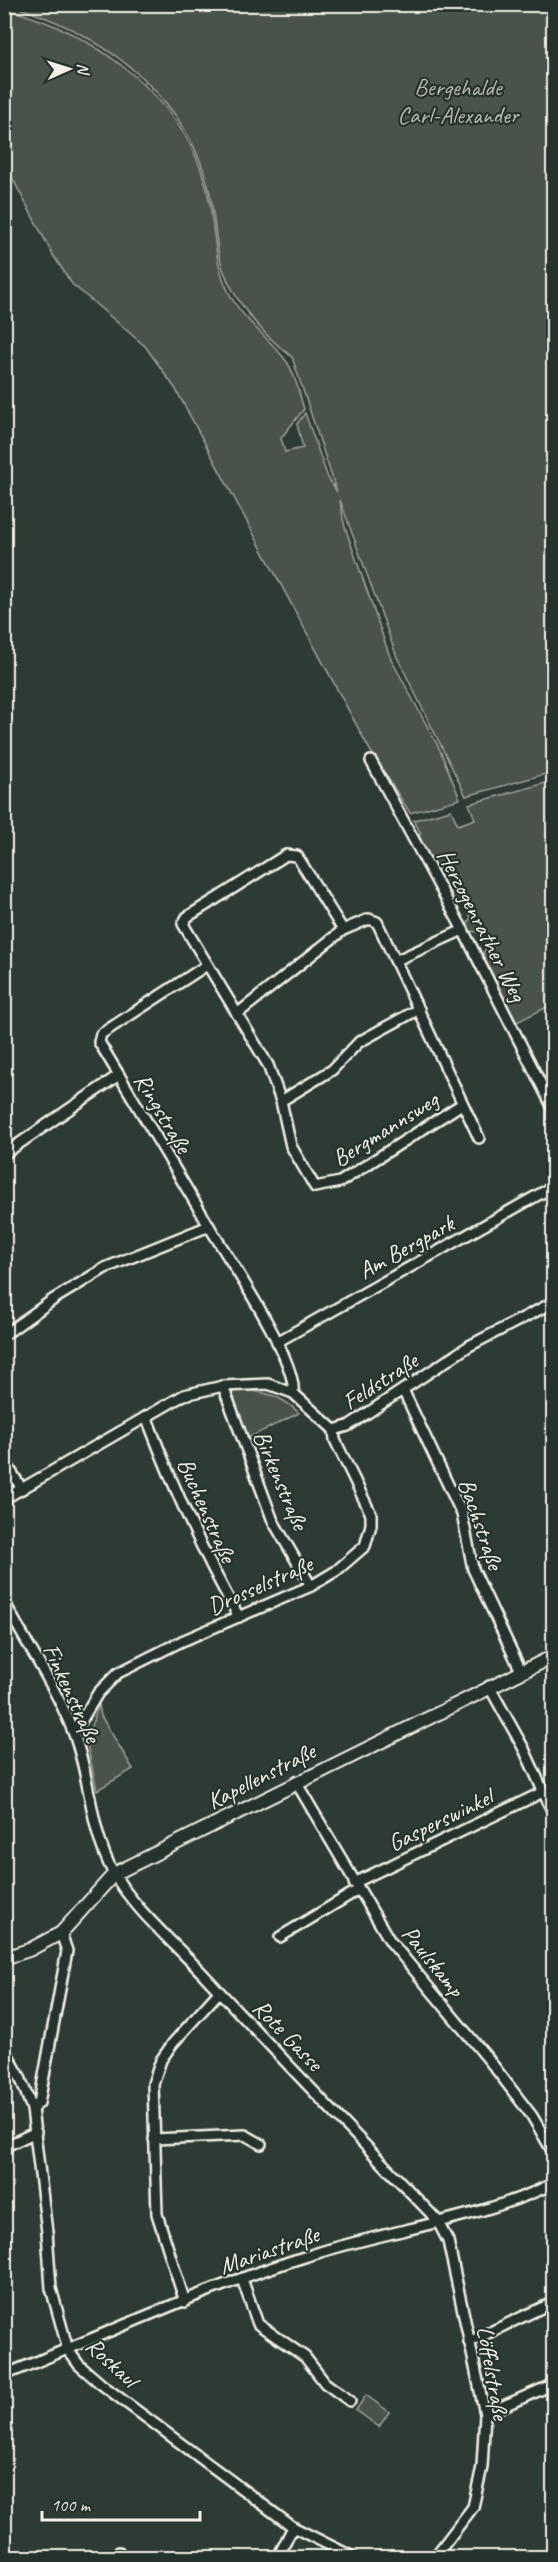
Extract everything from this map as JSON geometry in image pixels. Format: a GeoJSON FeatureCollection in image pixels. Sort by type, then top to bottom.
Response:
{"type":"FeatureCollection","features":[{"type":"Feature","properties":{"kind":"street","name":"Herzogenrather Weg"},"geometry":{"type":"LineString","coordinates":[[371,760],[464,930],[554,1110]]}},
{"type":"Feature","properties":{"kind":"street","name":"Bergmannsweg"},"geometry":{"type":"LineString","coordinates":[[343,930],[297,856],[286,855],[187,917],[183,924],[268,1065],[281,1101],[291,1146],[315,1187],[340,1182],[462,1104]]}},
{"type":"Feature","properties":{"kind":"street","name":"Bergmannsweg"},"geometry":{"type":"LineString","coordinates":[[237,1014],[343,930],[369,919],[377,922],[397,960],[478,1138]]}},
{"type":"Feature","properties":{"kind":"street"},"geometry":{"type":"LineString","coordinates":[[397,960],[464,930]]}},
{"type":"Feature","properties":{"kind":"street"},"geometry":{"type":"LineString","coordinates":[[118,1075],[99,1041],[101,1034],[207,965]]}},
{"type":"Feature","properties":{"kind":"street"},"geometry":{"type":"LineString","coordinates":[[281,1101],[332,1070],[359,1042],[418,1008]]}},
{"type":"Feature","properties":{"kind":"street","name":"Ringstraße"},"geometry":{"type":"LineString","coordinates":[[4,1154],[118,1075],[277,1342],[295,1383],[293,1393]]}},
{"type":"Feature","properties":{"kind":"street","name":"Am Bergpark"},"geometry":{"type":"LineString","coordinates":[[277,1342],[554,1186]]}},
{"type":"Feature","properties":{"kind":"street"},"geometry":{"type":"LineString","coordinates":[[4,1335],[54,1299],[105,1269],[209,1226]]}},
{"type":"Feature","properties":{"kind":"street","name":"Feldstraße"},"geometry":{"type":"LineString","coordinates":[[4,1499],[184,1395],[223,1386],[268,1384],[293,1393],[334,1430],[348,1426],[469,1346],[552,1306]]}},
{"type":"Feature","properties":{"kind":"street","name":"Birkenstraße"},"geometry":{"type":"LineString","coordinates":[[223,1386],[273,1521],[311,1586]]}},
{"type":"Feature","properties":{"kind":"street","name":"Bachstraße"},"geometry":{"type":"LineString","coordinates":[[403,1390],[462,1514],[474,1569],[521,1671]]}},
{"type":"Feature","properties":{"kind":"street","name":"Buchenstraße"},"geometry":{"type":"LineString","coordinates":[[146,1416],[181,1507],[206,1560],[239,1617]]}},
{"type":"Feature","properties":{"kind":"street","name":"Drosselstraße"},"geometry":{"type":"LineString","coordinates":[[72,1729],[80,1723],[98,1693],[118,1673],[311,1586],[336,1571],[365,1546],[371,1525],[371,1514],[335,1440],[334,1430]]}},
{"type":"Feature","properties":{"kind":"street"},"geometry":{"type":"LineString","coordinates":[[4,1460],[22,1489]]}},
{"type":"Feature","properties":{"kind":"street","name":"Finkenstraße"},"geometry":{"type":"LineString","coordinates":[[4,1601],[42,1668],[72,1729],[80,1754],[94,1822],[114,1874]]}},
{"type":"Feature","properties":{"kind":"street","name":"Kapellenstraße"},"geometry":{"type":"LineString","coordinates":[[4,1958],[37,1946],[61,1933],[114,1874],[489,1686],[554,1656]]}},
{"type":"Feature","properties":{"kind":"street"},"geometry":{"type":"LineString","coordinates":[[489,1686],[524,1749],[554,1815]]}},
{"type":"Feature","properties":{"kind":"street","name":"Paulskamp"},"geometry":{"type":"LineString","coordinates":[[296,1782],[390,1941],[489,2060],[532,2116],[554,2154]]}},
{"type":"Feature","properties":{"kind":"street","name":"Gasperswinkel"},"geometry":{"type":"LineString","coordinates":[[280,1937],[356,1886],[543,1792]]}},
{"type":"Feature","properties":{"kind":"street","name":"Rote Gasse"},"geometry":{"type":"LineString","coordinates":[[114,1874],[130,1895],[219,1992],[437,2220]]}},
{"type":"Feature","properties":{"kind":"street"},"geometry":{"type":"LineString","coordinates":[[32,2109],[39,2103],[67,1951],[61,1933]]}},
{"type":"Feature","properties":{"kind":"street"},"geometry":{"type":"LineString","coordinates":[[185,2302],[157,2214],[153,2084],[161,2060],[173,2043],[219,1992]]}},
{"type":"Feature","properties":{"kind":"street","name":"Roskaul"},"geometry":{"type":"LineString","coordinates":[[4,2048],[20,2077],[32,2109],[51,2288],[68,2350],[79,2365],[101,2384],[292,2527],[355,2558]]}},
{"type":"Feature","properties":{"kind":"street"},"geometry":{"type":"LineString","coordinates":[[4,2147],[36,2132]]}},
{"type":"Feature","properties":{"kind":"street"},"geometry":{"type":"LineString","coordinates":[[154,2139],[245,2135],[261,2144]]}},
{"type":"Feature","properties":{"kind":"street","name":"Mariastraße"},"geometry":{"type":"LineString","coordinates":[[4,2375],[242,2279],[315,2253],[533,2193],[554,2183]]}},
{"type":"Feature","properties":{"kind":"street","name":"Löffelstraße"},"geometry":{"type":"LineString","coordinates":[[434,2558],[472,2507],[482,2467],[485,2414],[448,2241],[437,2220]]}},
{"type":"Feature","properties":{"kind":"street"},"geometry":{"type":"LineString","coordinates":[[242,2279],[258,2324],[305,2357],[326,2384],[350,2400]]}},
{"type":"Feature","properties":{"kind":"street"},"geometry":{"type":"LineString","coordinates":[[469,2342],[554,2302]]}},
{"type":"Feature","properties":{"kind":"street"},"geometry":{"type":"LineString","coordinates":[[485,2414],[554,2384]]}},
{"type":"Feature","properties":{"kind":"street"},"geometry":{"type":"LineString","coordinates":[[280,2558],[292,2527]]}},
{"type":"Feature","properties":{"kind":"green space","name":"Bergehalde Carl-Alexander"},"geometry":{"type":"Polygon","coordinates":[[[9,5],[553,5],[553,772],[466,796],[397,657],[340,500],[344,524],[390,657],[440,750],[460,799],[410,813],[370,750],[175,388],[145,346],[72,284],[53,255],[5,164],[5,9],[38,19],[100,50],[154,94],[175,121],[193,150],[205,182],[219,266],[229,293],[241,312],[287,362],[295,379],[304,409],[281,438],[285,452],[303,448],[297,424],[305,413],[328,478],[337,492],[292,357],[257,325],[238,299],[223,270],[209,187],[193,146],[176,117],[155,90],[130,67],[73,30],[9,5]]]}},
{"type":"Feature","properties":{"kind":"green space"},"geometry":{"type":"Polygon","coordinates":[[[553,781],[553,1004],[515,1023],[482,957],[486,947],[479,932],[469,931],[466,927],[471,917],[463,902],[453,901],[450,896],[455,886],[447,871],[436,867],[428,858],[417,836],[421,834],[414,820],[451,810],[458,825],[475,819],[469,804],[553,781]]]}},
{"type":"Feature","properties":{"kind":"green space"},"geometry":{"type":"Polygon","coordinates":[[[241,1390],[272,1396],[286,1402],[299,1413],[246,1439],[230,1398],[231,1392],[241,1390]]]}},
{"type":"Feature","properties":{"kind":"green space"},"geometry":{"type":"Polygon","coordinates":[[[99,1705],[101,1716],[133,1769],[97,1790],[86,1739],[99,1705]]]}},
{"type":"Feature","properties":{"kind":"green space"},"geometry":{"type":"Polygon","coordinates":[[[366,2395],[389,2412],[379,2427],[356,2410],[366,2395]]]}}]}
